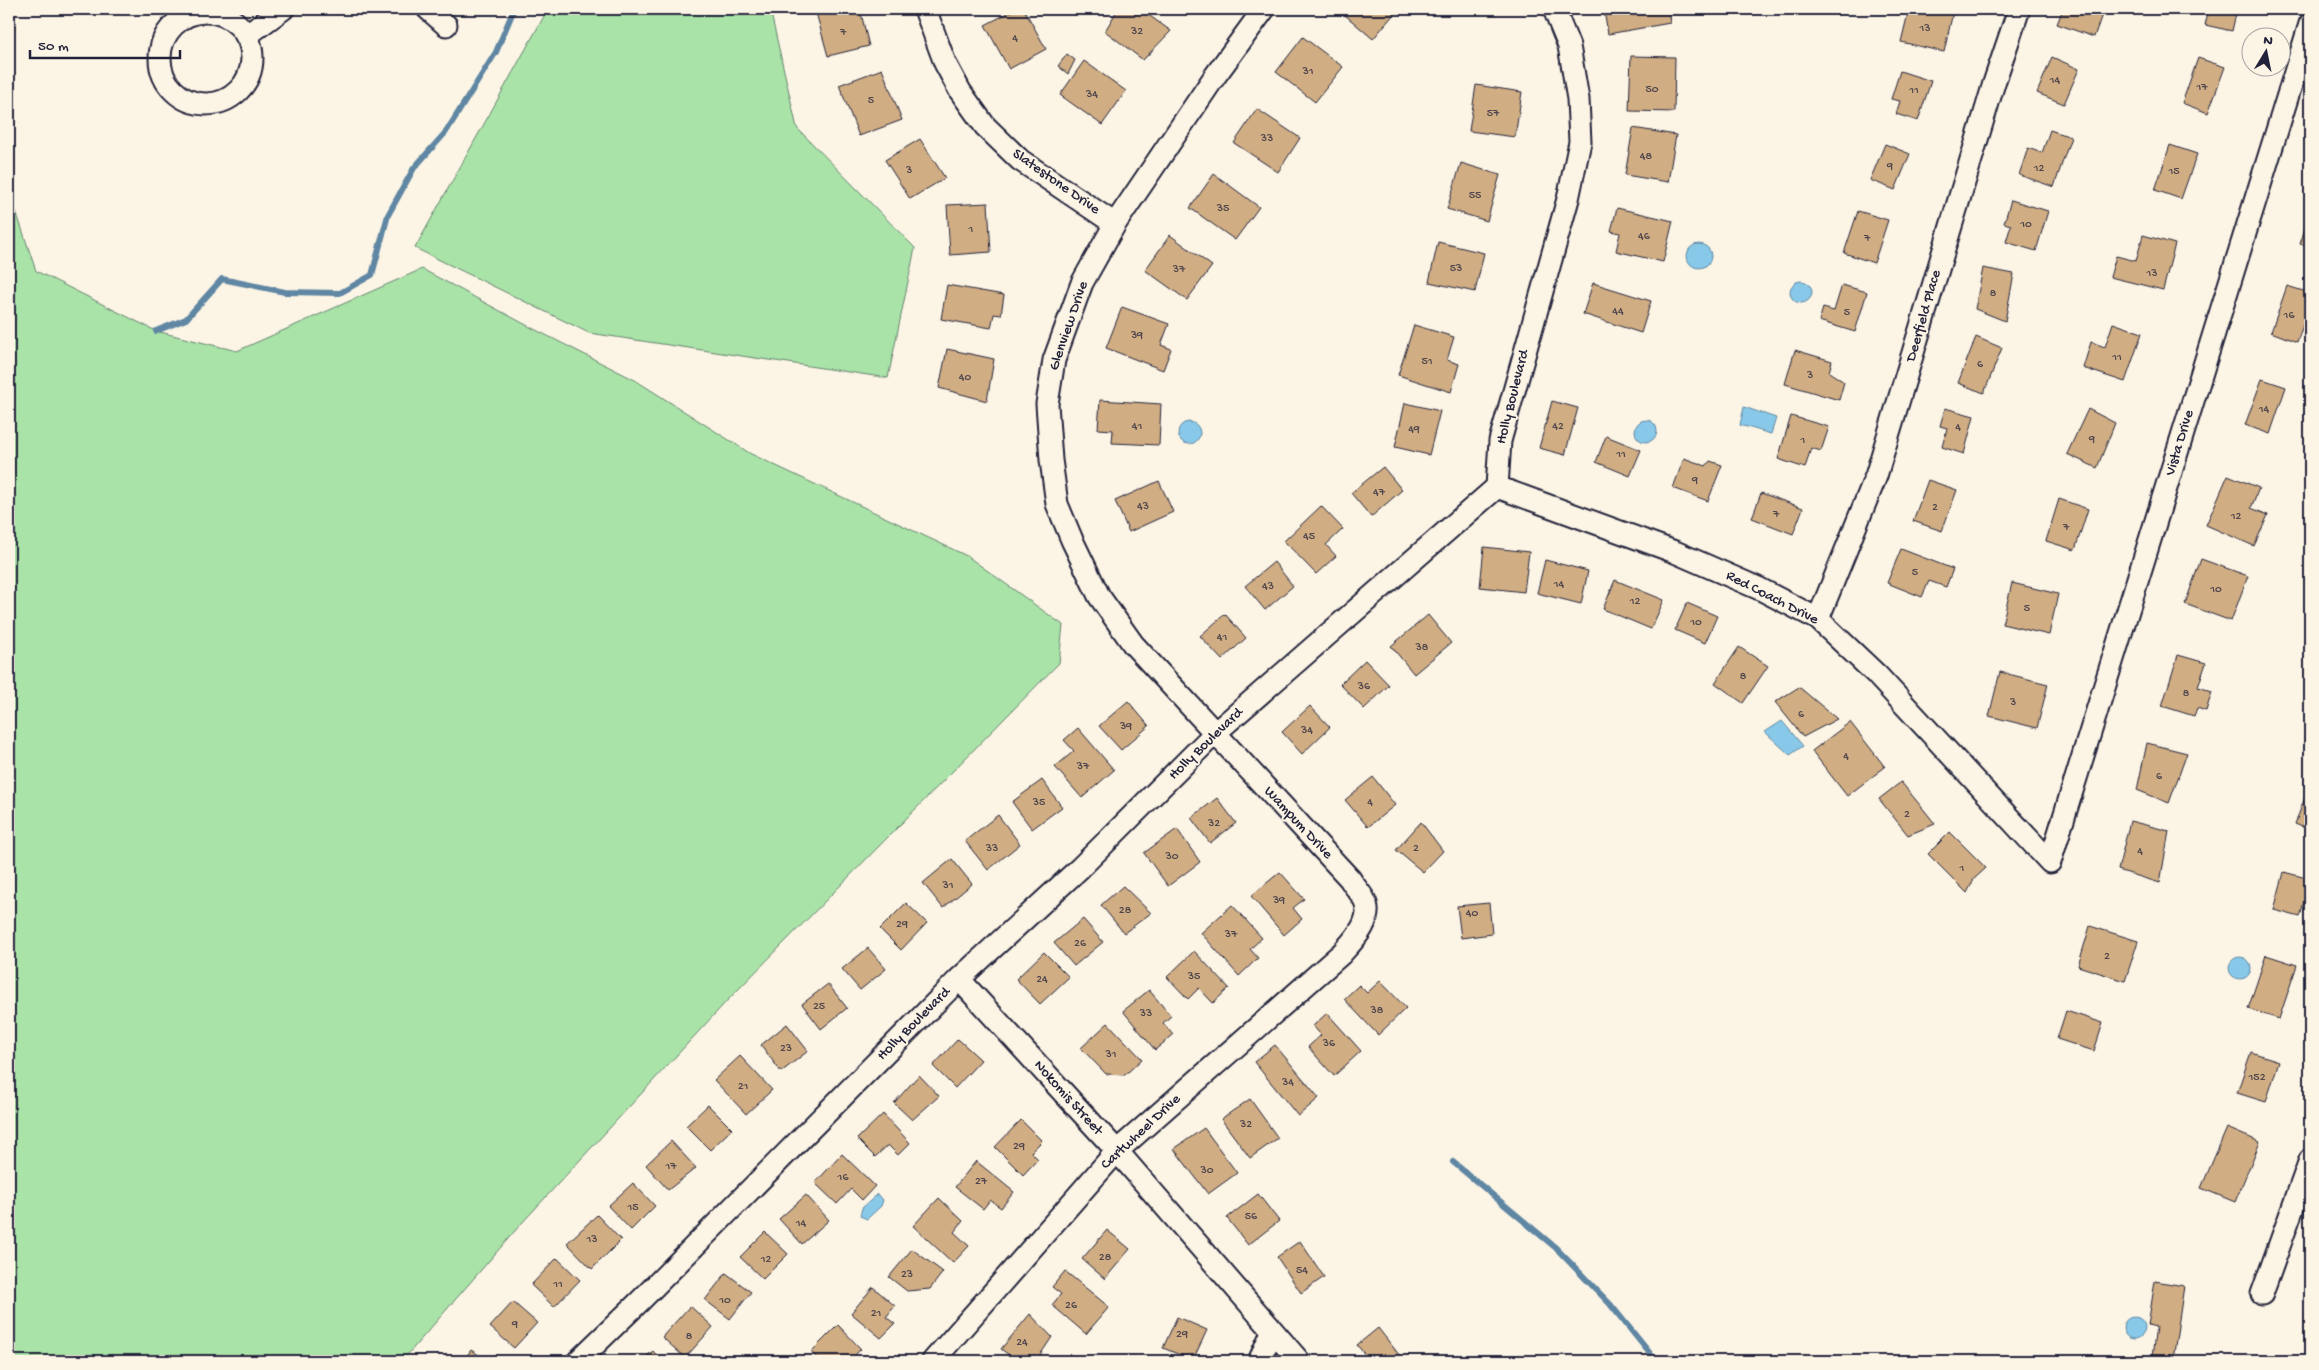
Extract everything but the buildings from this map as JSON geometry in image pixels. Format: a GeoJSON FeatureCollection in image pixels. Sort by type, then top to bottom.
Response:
{"type":"FeatureCollection","features":[{"type":"Feature","properties":{"kind":"street"},"geometry":{"type":"LineString","coordinates":[[246,36],[283,9]]}},
{"type":"Feature","properties":{"kind":"street"},"geometry":{"type":"LineString","coordinates":[[428,9],[446,25]]}},
{"type":"Feature","properties":{"kind":"street","name":"Slatestone Drive"},"geometry":{"type":"LineString","coordinates":[[926,9],[945,63],[960,91],[985,126],[1020,160],[1115,224]]}},
{"type":"Feature","properties":{"kind":"street","name":"Glenview Drive"},"geometry":{"type":"LineString","coordinates":[[1215,733],[1133,644],[1099,596],[1057,504],[1050,460],[1048,404],[1054,360],[1082,282],[1115,224],[1215,76],[1264,9]]}},
{"type":"Feature","properties":{"kind":"street","name":"Holly Boulevard"},"geometry":{"type":"LineString","coordinates":[[578,1361],[653,1289],[959,978],[1044,903],[1215,733],[1496,488],[1500,441],[1568,199],[1580,142],[1578,99],[1569,46],[1554,9]]}},
{"type":"Feature","properties":{"kind":"street","name":"Deerfield Place"},"geometry":{"type":"LineString","coordinates":[[1818,619],[1876,476],[1994,83],[2019,9]]}},
{"type":"Feature","properties":{"kind":"street"},"geometry":{"type":"LineString","coordinates":[[211,12],[225,16],[237,24],[246,36],[251,51],[251,66],[246,81],[235,93],[222,101],[206,104],[190,101],[177,94],[166,82],[160,67],[162,46],[172,27],[183,18],[196,13],[211,12]]}},
{"type":"Feature","properties":{"kind":"street","name":"Vista Drive"},"geometry":{"type":"LineString","coordinates":[[2050,862],[2310,24]]}},
{"type":"Feature","properties":{"kind":"street","name":"Red Coach Drive"},"geometry":{"type":"LineString","coordinates":[[1496,488],[1675,552],[1760,589],[1818,619],[1876,674],[2050,862]]}},
{"type":"Feature","properties":{"kind":"street","name":"Wampum Drive"},"geometry":{"type":"LineString","coordinates":[[1215,733],[1350,879],[1365,900],[1366,920]]}},
{"type":"Feature","properties":{"kind":"street","name":"Cartwheel Drive"},"geometry":{"type":"LineString","coordinates":[[933,1361],[1117,1152],[1341,954],[1357,936],[1366,920]]}},
{"type":"Feature","properties":{"kind":"street","name":"Nokomis Street"},"geometry":{"type":"LineString","coordinates":[[959,978],[1117,1152],[1299,1361]]}},
{"type":"Feature","properties":{"kind":"street"},"geometry":{"type":"LineString","coordinates":[[2262,1294],[2310,1160]]}},
{"type":"Feature","properties":{"kind":"street"},"geometry":{"type":"LineString","coordinates":[[1259,1361],[1272,1332]]}},
{"type":"Feature","properties":{"kind":"green space"},"geometry":{"type":"Polygon","coordinates":[[[548,9],[770,9],[797,128],[915,248],[888,378],[589,333],[415,248],[548,9]]]}},
{"type":"Feature","properties":{"kind":"green space"},"geometry":{"type":"Polygon","coordinates":[[[9,190],[36,271],[156,331],[237,351],[422,269],[530,327],[635,380],[751,454],[967,556],[1063,625],[1059,663],[725,1003],[521,1224],[402,1361],[9,1361],[9,190]]]}},
{"type":"Feature","properties":{"kind":"water"},"geometry":{"type":"Polygon","coordinates":[[[1699,244],[1707,248],[1711,256],[1707,264],[1699,268],[1691,264],[1687,256],[1691,248],[1699,244]]]}},
{"type":"Feature","properties":{"kind":"water"},"geometry":{"type":"Polygon","coordinates":[[[1801,281],[1809,284],[1812,292],[1809,300],[1801,303],[1793,300],[1790,292],[1793,284],[1801,281]]]}},
{"type":"Feature","properties":{"kind":"water"},"geometry":{"type":"Polygon","coordinates":[[[1744,407],[1776,418],[1771,434],[1740,425],[1744,407]]]}},
{"type":"Feature","properties":{"kind":"water"},"geometry":{"type":"Polygon","coordinates":[[[1646,420],[1654,423],[1657,431],[1654,439],[1646,442],[1638,439],[1635,431],[1638,423],[1646,420]]]}},
{"type":"Feature","properties":{"kind":"water"},"geometry":{"type":"Polygon","coordinates":[[[1189,422],[1199,429],[1200,433],[1193,443],[1189,444],[1179,437],[1178,433],[1185,423],[1189,422]]]}},
{"type":"Feature","properties":{"kind":"water"},"geometry":{"type":"Polygon","coordinates":[[[1782,721],[1803,746],[1790,755],[1765,732],[1782,721]]]}},
{"type":"Feature","properties":{"kind":"water"},"geometry":{"type":"Polygon","coordinates":[[[2240,957],[2248,960],[2251,968],[2248,976],[2240,979],[2232,976],[2229,968],[2232,960],[2240,957]]]}},
{"type":"Feature","properties":{"kind":"water"},"geometry":{"type":"Polygon","coordinates":[[[878,1194],[883,1200],[881,1206],[867,1219],[860,1216],[862,1208],[878,1194]]]}},
{"type":"Feature","properties":{"kind":"water"},"geometry":{"type":"Polygon","coordinates":[[[2134,1317],[2142,1320],[2145,1328],[2142,1336],[2134,1339],[2126,1336],[2123,1328],[2126,1320],[2134,1317]]]}},
{"type":"Feature","properties":{"kind":"waterway"},"geometry":{"type":"LineString","coordinates":[[156,331],[186,319],[222,279],[285,292],[340,293],[372,275],[388,215],[414,168],[446,132],[496,52],[514,9]]}},
{"type":"Feature","properties":{"kind":"waterway"},"geometry":{"type":"LineString","coordinates":[[1453,1162],[1556,1248],[1610,1304],[1656,1361]]}}]}
